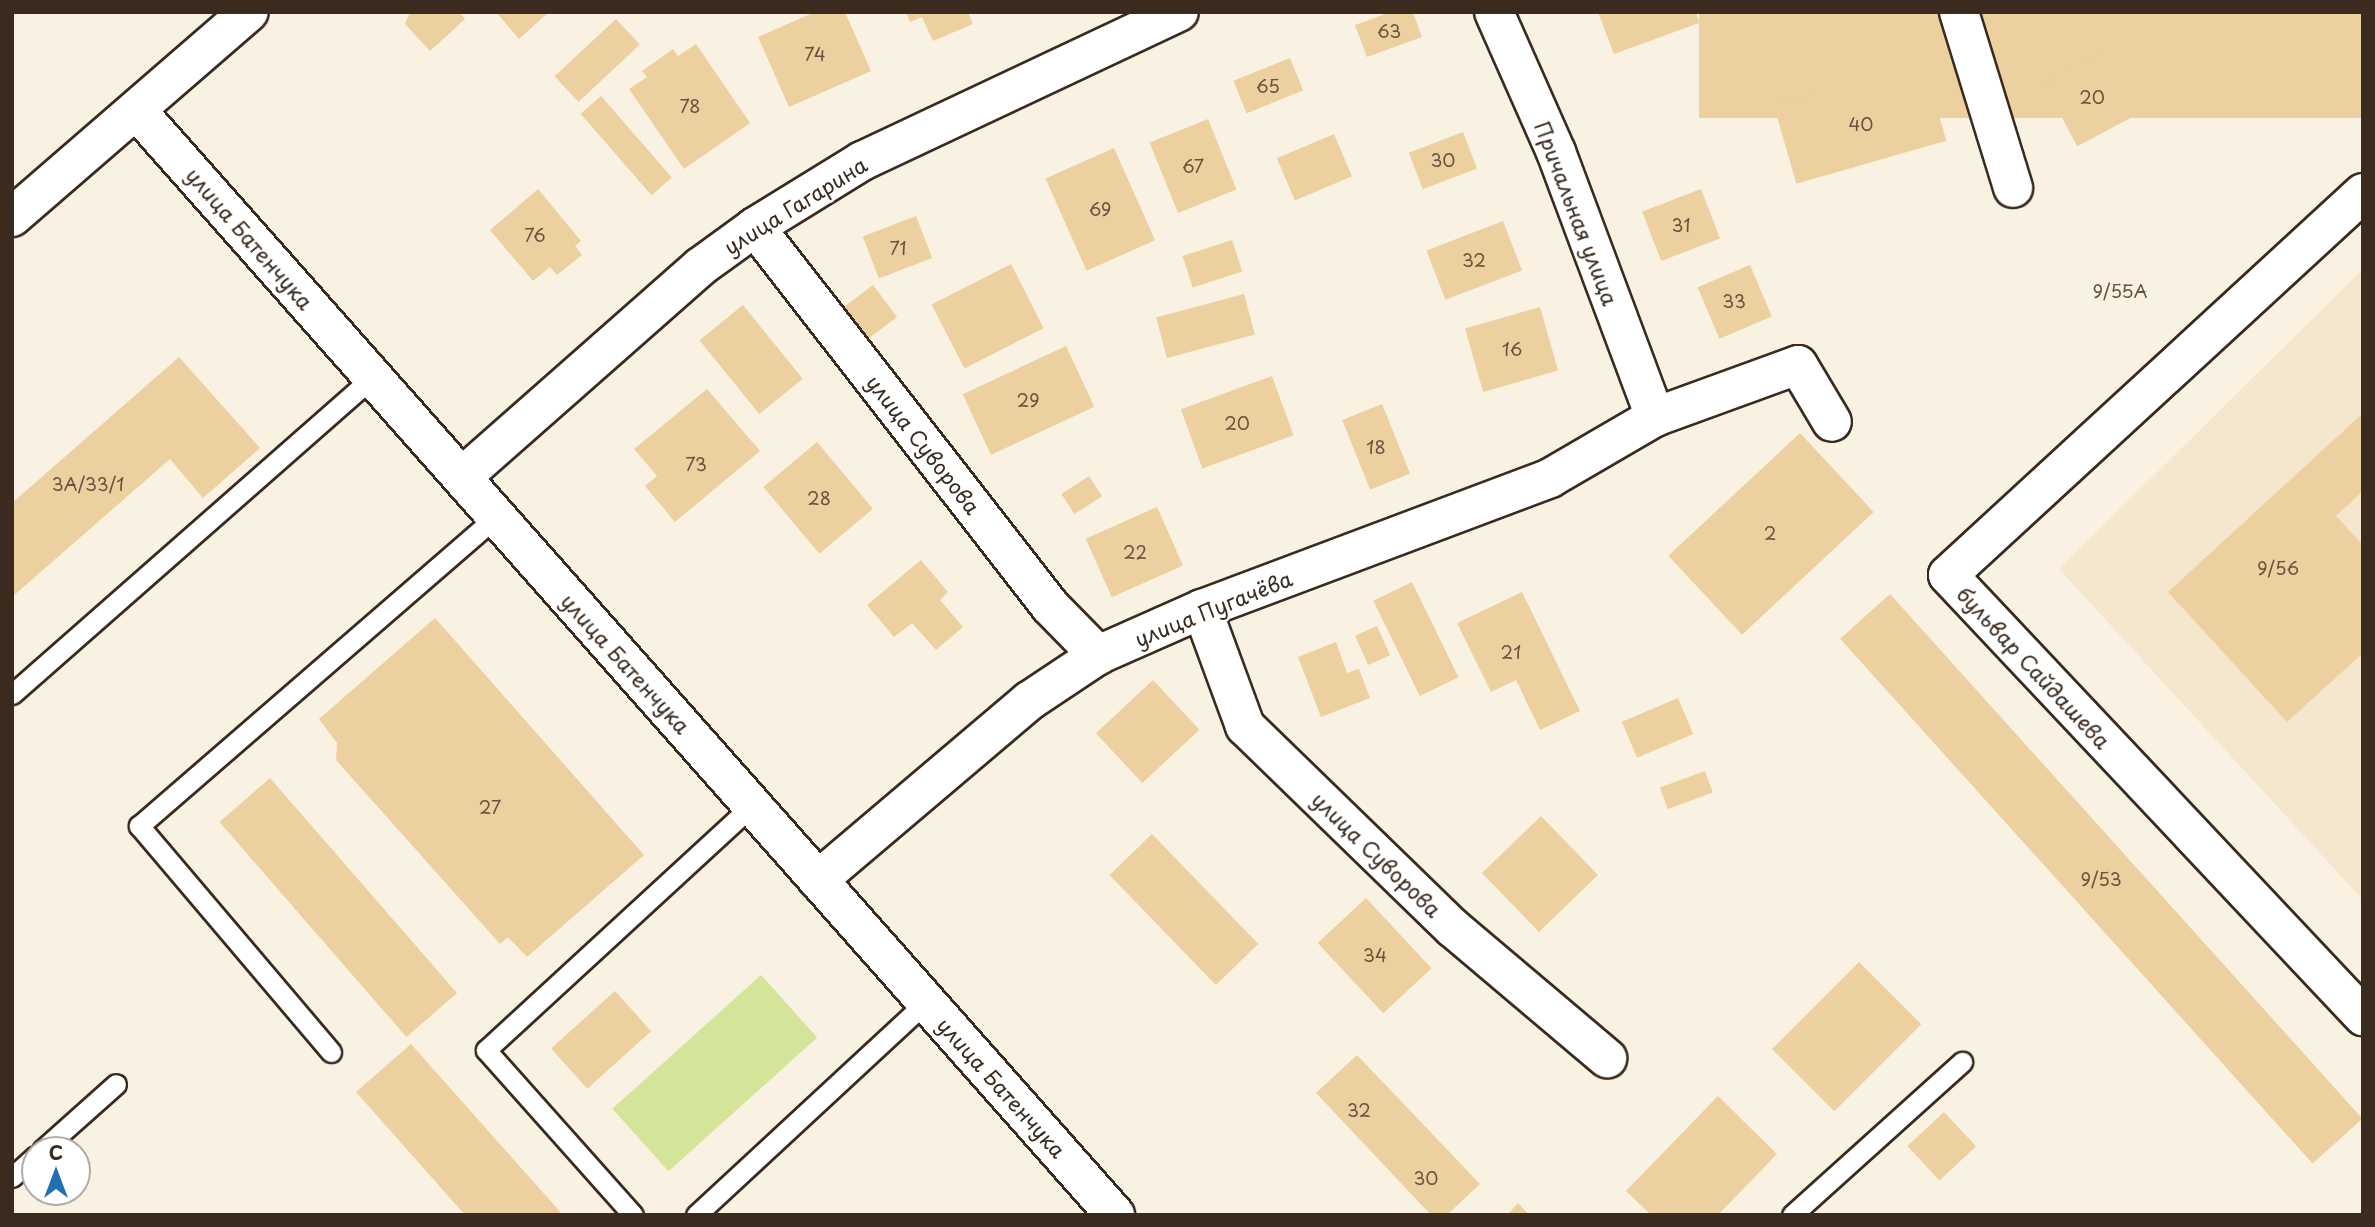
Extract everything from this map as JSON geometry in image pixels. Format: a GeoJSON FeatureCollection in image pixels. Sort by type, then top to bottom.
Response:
{"type":"FeatureCollection","features":[{"type":"Feature","properties":{"kind":"street"},"geometry":{"type":"LineString","coordinates":[[12,217],[250,12]]}},
{"type":"Feature","properties":{"kind":"street","name":"улица Гагарина"},"geometry":{"type":"LineString","coordinates":[[462,477],[700,267],[755,227],[862,161],[1179,12]]}},
{"type":"Feature","properties":{"kind":"street","name":"Причальная улица"},"geometry":{"type":"LineString","coordinates":[[1494,12],[1556,152],[1655,417]]}},
{"type":"Feature","properties":{"kind":"street"},"geometry":{"type":"LineString","coordinates":[[1959,12],[2013,188]]}},
{"type":"Feature","properties":{"kind":"street","name":"улица Батенчука"},"geometry":{"type":"LineString","coordinates":[[137,111],[1115,1215]]}},
{"type":"Feature","properties":{"kind":"street","name":"бульвар Сайдашева"},"geometry":{"type":"LineString","coordinates":[[2363,193],[1948,575],[2363,1016]]}},
{"type":"Feature","properties":{"kind":"street","name":"улица Суворова"},"geometry":{"type":"LineString","coordinates":[[755,227],[1050,606],[1098,655]]}},
{"type":"Feature","properties":{"kind":"street","name":"улица Пугачёва"},"geometry":{"type":"LineString","coordinates":[[818,880],[1029,701],[1098,655],[1202,609],[1550,478],[1655,417],[1798,365],[1832,422]]}},
{"type":"Feature","properties":{"kind":"street","name":"улица Суворова"},"geometry":{"type":"LineString","coordinates":[[1202,609],[1245,726],[1453,928],[1607,1058]]}},
{"type":"Feature","properties":{"kind":"lane"},"geometry":{"type":"LineString","coordinates":[[12,694],[373,377]]}},
{"type":"Feature","properties":{"kind":"lane"},"geometry":{"type":"LineString","coordinates":[[331,1052],[139,826],[496,517]]}},
{"type":"Feature","properties":{"kind":"lane"},"geometry":{"type":"LineString","coordinates":[[633,1215],[486,1050],[752,805]]}},
{"type":"Feature","properties":{"kind":"lane"},"geometry":{"type":"LineString","coordinates":[[696,1215],[926,1002]]}},
{"type":"Feature","properties":{"kind":"lane"},"geometry":{"type":"LineString","coordinates":[[1793,1215],[1962,1062]]}},
{"type":"Feature","properties":{"kind":"lane"},"geometry":{"type":"LineString","coordinates":[[58,1136],[116,1084]]}},
{"type":"Feature","properties":{"kind":"shaded area"},"geometry":{"type":"Polygon","coordinates":[[[2363,269],[2363,900],[2059,569],[2363,269]]]}},
{"type":"Feature","properties":{"kind":"green space"},"geometry":{"type":"Polygon","coordinates":[[[761,975],[817,1037],[669,1171],[612,1109],[761,975]]]}},
{"type":"Feature","properties":{"kind":"building"},"geometry":{"type":"Polygon","coordinates":[[[410,12],[459,12],[465,19],[430,51],[405,24],[410,12]]]}},
{"type":"Feature","properties":{"kind":"building"},"geometry":{"type":"Polygon","coordinates":[[[496,12],[549,12],[519,39],[496,12]]]}},
{"type":"Feature","properties":{"kind":"building"},"geometry":{"type":"Polygon","coordinates":[[[815,12],[845,12],[871,71],[789,107],[758,37],[815,12]]]}},
{"type":"Feature","properties":{"kind":"building"},"geometry":{"type":"Polygon","coordinates":[[[906,12],[968,12],[973,24],[933,41],[922,17],[910,22],[906,12]]]}},
{"type":"Feature","properties":{"kind":"building"},"geometry":{"type":"Polygon","coordinates":[[[1391,12],[1413,12],[1422,37],[1367,57],[1355,25],[1391,12]]]}},
{"type":"Feature","properties":{"kind":"building"},"geometry":{"type":"Polygon","coordinates":[[[1598,12],[1696,12],[1699,23],[1614,54],[1598,12]]]}},
{"type":"Feature","properties":{"kind":"building"},"geometry":{"type":"Polygon","coordinates":[[[1699,12],[2363,12],[2363,118],[1699,118],[1699,12]]]}},
{"type":"Feature","properties":{"kind":"building"},"geometry":{"type":"Polygon","coordinates":[[[616,19],[640,45],[578,102],[555,76],[616,19]]]}},
{"type":"Feature","properties":{"kind":"building"},"geometry":{"type":"Polygon","coordinates":[[[696,44],[750,123],[684,169],[629,89],[647,77],[642,71],[673,49],[678,56],[696,44]]]}},
{"type":"Feature","properties":{"kind":"building"},"geometry":{"type":"Polygon","coordinates":[[[2107,49],[2141,113],[2077,146],[2043,83],[2107,49]]]}},
{"type":"Feature","properties":{"kind":"building"},"geometry":{"type":"Polygon","coordinates":[[[1290,58],[1303,90],[1247,113],[1233,81],[1290,58]]]}},
{"type":"Feature","properties":{"kind":"building"},"geometry":{"type":"Polygon","coordinates":[[[1924,63],[1946,141],[1796,184],[1774,106],[1924,63]]]}},
{"type":"Feature","properties":{"kind":"building"},"geometry":{"type":"Polygon","coordinates":[[[601,96],[672,178],[651,195],[581,114],[601,96]]]}},
{"type":"Feature","properties":{"kind":"building"},"geometry":{"type":"Polygon","coordinates":[[[1208,119],[1236,189],[1178,213],[1150,143],[1208,119]]]}},
{"type":"Feature","properties":{"kind":"building"},"geometry":{"type":"Polygon","coordinates":[[[1463,132],[1477,168],[1423,189],[1409,153],[1463,132]]]}},
{"type":"Feature","properties":{"kind":"building"},"geometry":{"type":"Polygon","coordinates":[[[1334,134],[1352,176],[1295,201],[1277,158],[1334,134]]]}},
{"type":"Feature","properties":{"kind":"building"},"geometry":{"type":"Polygon","coordinates":[[[1114,148],[1155,240],[1087,271],[1045,179],[1114,148]]]}},
{"type":"Feature","properties":{"kind":"building"},"geometry":{"type":"Polygon","coordinates":[[[538,189],[581,241],[575,246],[582,255],[557,275],[550,267],[533,281],[490,230],[538,189]]]}},
{"type":"Feature","properties":{"kind":"building"},"geometry":{"type":"Polygon","coordinates":[[[1701,189],[1720,238],[1661,261],[1642,212],[1701,189]]]}},
{"type":"Feature","properties":{"kind":"building"},"geometry":{"type":"Polygon","coordinates":[[[916,216],[932,258],[879,278],[863,236],[916,216]]]}},
{"type":"Feature","properties":{"kind":"building"},"geometry":{"type":"Polygon","coordinates":[[[1503,221],[1522,270],[1445,300],[1426,250],[1503,221]]]}},
{"type":"Feature","properties":{"kind":"building"},"geometry":{"type":"Polygon","coordinates":[[[1232,240],[1242,271],[1193,287],[1183,256],[1232,240]]]}},
{"type":"Feature","properties":{"kind":"building"},"geometry":{"type":"Polygon","coordinates":[[[1011,264],[1044,328],[964,369],[932,304],[1011,264]]]}},
{"type":"Feature","properties":{"kind":"building"},"geometry":{"type":"Polygon","coordinates":[[[1750,265],[1772,317],[1719,339],[1698,287],[1750,265]]]}},
{"type":"Feature","properties":{"kind":"building"},"geometry":{"type":"Polygon","coordinates":[[[873,285],[897,317],[868,339],[843,307],[873,285]]]}},
{"type":"Feature","properties":{"kind":"building"},"geometry":{"type":"Polygon","coordinates":[[[1244,294],[1255,335],[1167,358],[1156,318],[1244,294]]]}},
{"type":"Feature","properties":{"kind":"building"},"geometry":{"type":"Polygon","coordinates":[[[743,305],[803,379],[759,414],[699,340],[743,305]]]}},
{"type":"Feature","properties":{"kind":"building"},"geometry":{"type":"Polygon","coordinates":[[[1540,307],[1558,370],[1483,392],[1465,328],[1540,307]]]}},
{"type":"Feature","properties":{"kind":"building"},"geometry":{"type":"Polygon","coordinates":[[[1066,346],[1094,407],[991,455],[963,394],[1066,346]]]}},
{"type":"Feature","properties":{"kind":"building"},"geometry":{"type":"Polygon","coordinates":[[[179,357],[260,448],[203,498],[170,459],[12,597],[12,503],[179,357]]]}},
{"type":"Feature","properties":{"kind":"building"},"geometry":{"type":"Polygon","coordinates":[[[1272,376],[1294,435],[1202,468],[1181,409],[1272,376]]]}},
{"type":"Feature","properties":{"kind":"building"},"geometry":{"type":"Polygon","coordinates":[[[707,389],[760,451],[675,522],[645,486],[657,476],[634,449],[707,389]]]}},
{"type":"Feature","properties":{"kind":"building"},"geometry":{"type":"Polygon","coordinates":[[[1382,404],[1410,474],[1370,490],[1342,420],[1382,404]]]}},
{"type":"Feature","properties":{"kind":"building"},"geometry":{"type":"Polygon","coordinates":[[[2363,413],[2363,491],[2336,516],[2363,545],[2363,653],[2287,722],[2168,592],[2363,413]]]}},
{"type":"Feature","properties":{"kind":"building"},"geometry":{"type":"Polygon","coordinates":[[[1800,433],[1874,512],[1742,635],[1668,556],[1800,433]]]}},
{"type":"Feature","properties":{"kind":"building"},"geometry":{"type":"Polygon","coordinates":[[[817,442],[873,509],[819,554],[763,487],[817,442]]]}},
{"type":"Feature","properties":{"kind":"building"},"geometry":{"type":"Polygon","coordinates":[[[1089,476],[1102,496],[1074,514],[1061,494],[1089,476]]]}},
{"type":"Feature","properties":{"kind":"building"},"geometry":{"type":"Polygon","coordinates":[[[1157,507],[1183,565],[1112,597],[1086,539],[1157,507]]]}},
{"type":"Feature","properties":{"kind":"building"},"geometry":{"type":"Polygon","coordinates":[[[921,560],[948,592],[940,600],[963,627],[936,650],[912,623],[894,637],[867,605],[921,560]]]}},
{"type":"Feature","properties":{"kind":"building"},"geometry":{"type":"Polygon","coordinates":[[[1412,582],[1458,677],[1420,696],[1373,601],[1412,582]]]}},
{"type":"Feature","properties":{"kind":"building"},"geometry":{"type":"Polygon","coordinates":[[[1522,592],[1580,711],[1540,730],[1516,680],[1491,692],[1457,623],[1522,592]]]}},
{"type":"Feature","properties":{"kind":"building"},"geometry":{"type":"Polygon","coordinates":[[[1890,594],[2362,1119],[2313,1163],[1840,639],[1890,594]]]}},
{"type":"Feature","properties":{"kind":"building"},"geometry":{"type":"Polygon","coordinates":[[[435,618],[644,855],[527,957],[508,937],[500,944],[336,760],[337,743],[319,719],[435,618]]]}},
{"type":"Feature","properties":{"kind":"building"},"geometry":{"type":"Polygon","coordinates":[[[1377,626],[1390,655],[1368,665],[1355,636],[1377,626]]]}},
{"type":"Feature","properties":{"kind":"building"},"geometry":{"type":"Polygon","coordinates":[[[1336,642],[1347,673],[1359,669],[1370,698],[1321,717],[1298,657],[1336,642]]]}},
{"type":"Feature","properties":{"kind":"building"},"geometry":{"type":"Polygon","coordinates":[[[1153,680],[1199,730],[1142,783],[1096,733],[1153,680]]]}},
{"type":"Feature","properties":{"kind":"building"},"geometry":{"type":"Polygon","coordinates":[[[1678,698],[1693,734],[1637,758],[1622,722],[1678,698]]]}},
{"type":"Feature","properties":{"kind":"building"},"geometry":{"type":"Polygon","coordinates":[[[1705,771],[1713,793],[1668,809],[1660,787],[1705,771]]]}},
{"type":"Feature","properties":{"kind":"building"},"geometry":{"type":"Polygon","coordinates":[[[270,778],[457,993],[406,1037],[219,822],[270,778]]]}},
{"type":"Feature","properties":{"kind":"building"},"geometry":{"type":"Polygon","coordinates":[[[1541,816],[1598,875],[1539,932],[1482,873],[1541,816]]]}},
{"type":"Feature","properties":{"kind":"building"},"geometry":{"type":"Polygon","coordinates":[[[1152,834],[1258,944],[1216,985],[1110,875],[1152,834]]]}},
{"type":"Feature","properties":{"kind":"building"},"geometry":{"type":"Polygon","coordinates":[[[1366,898],[1431,968],[1383,1013],[1318,943],[1366,898]]]}},
{"type":"Feature","properties":{"kind":"building"},"geometry":{"type":"Polygon","coordinates":[[[1859,962],[1921,1024],[1834,1111],[1772,1049],[1859,962]]]}},
{"type":"Feature","properties":{"kind":"building"},"geometry":{"type":"Polygon","coordinates":[[[615,991],[651,1031],[587,1089],[551,1049],[615,991]]]}},
{"type":"Feature","properties":{"kind":"building"},"geometry":{"type":"Polygon","coordinates":[[[411,1044],[563,1215],[465,1215],[356,1092],[411,1044]]]}},
{"type":"Feature","properties":{"kind":"building"},"geometry":{"type":"Polygon","coordinates":[[[1357,1055],[1480,1184],[1447,1215],[1431,1215],[1316,1093],[1357,1055]]]}},
{"type":"Feature","properties":{"kind":"building"},"geometry":{"type":"Polygon","coordinates":[[[1718,1096],[1777,1154],[1718,1215],[1651,1215],[1626,1191],[1718,1096]]]}},
{"type":"Feature","properties":{"kind":"building"},"geometry":{"type":"Polygon","coordinates":[[[1944,1112],[1976,1146],[1939,1180],[1907,1146],[1944,1112]]]}},
{"type":"Feature","properties":{"kind":"building"},"geometry":{"type":"Polygon","coordinates":[[[1518,1203],[1529,1215],[1507,1215],[1518,1203]]]}}]}
